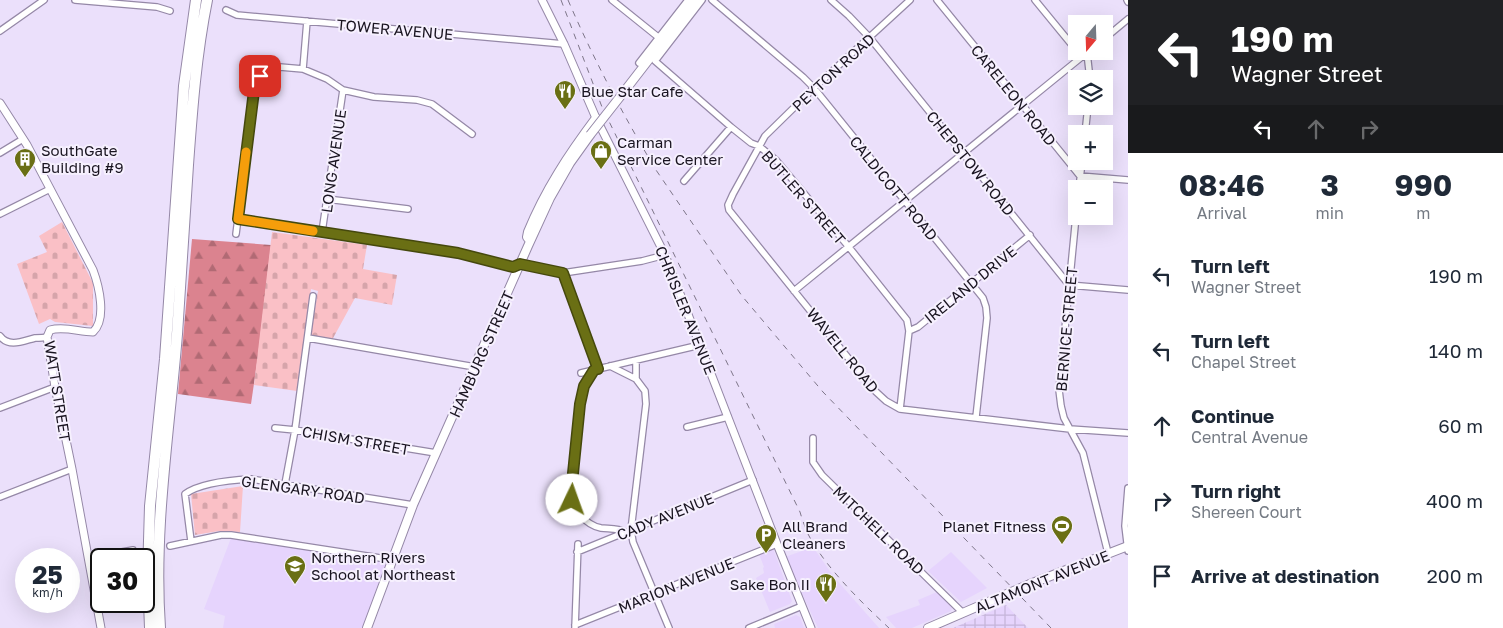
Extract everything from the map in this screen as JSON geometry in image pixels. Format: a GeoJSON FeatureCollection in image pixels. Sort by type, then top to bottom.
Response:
{"type":"FeatureCollection","features":[{"type":"Feature","properties":{"kind":"highway"},"geometry":{"type":"LineString","coordinates":[[150,628],[148,576],[149,514],[167,333],[184,86],[196,0]]}},
{"type":"Feature","properties":{"kind":"highway"},"geometry":{"type":"LineString","coordinates":[[160,628],[158,575],[160,507],[176,342],[192,108],[196,65],[206,0]]}},
{"type":"Feature","properties":{"kind":"main road","name":"HAMBURG STREET"},"geometry":{"type":"LineString","coordinates":[[367,628],[413,505],[550,198],[570,163],[590,135],[695,0]]}},
{"type":"Feature","properties":{"kind":"main road"},"geometry":{"type":"LineString","coordinates":[[530,240],[528,232],[546,193],[565,160],[596,118]]}},
{"type":"Feature","properties":{"kind":"main road","name":"ALTAMONT AVENUE"},"geometry":{"type":"LineString","coordinates":[[928,628],[1030,584],[1108,553],[1128,548]]}},
{"type":"Feature","properties":{"kind":"street"},"geometry":{"type":"LineString","coordinates":[[0,31],[44,0]]}},
{"type":"Feature","properties":{"kind":"street"},"geometry":{"type":"LineString","coordinates":[[75,0],[157,7],[170,12]]}},
{"type":"Feature","properties":{"kind":"street","name":"CHRISLER AVENUE"},"geometry":{"type":"LineString","coordinates":[[542,0],[564,44],[596,118],[665,256],[811,628]]}},
{"type":"Feature","properties":{"kind":"street"},"geometry":{"type":"LineString","coordinates":[[612,0],[658,37]]}},
{"type":"Feature","properties":{"kind":"street"},"geometry":{"type":"LineString","coordinates":[[639,63],[688,0]]}},
{"type":"Feature","properties":{"kind":"street","name":"BUTLER STREET"},"geometry":{"type":"LineString","coordinates":[[702,0],[655,61],[750,143],[759,146],[776,160],[907,320],[909,331]]}},
{"type":"Feature","properties":{"kind":"street","name":"CALDICOTT ROAD"},"geometry":{"type":"LineString","coordinates":[[712,0],[814,88],[983,298],[987,318],[976,418]]}},
{"type":"Feature","properties":{"kind":"street","name":"CHEPSTOW ROAD"},"geometry":{"type":"LineString","coordinates":[[831,0],[870,38],[1069,285]]}},
{"type":"Feature","properties":{"kind":"street","name":"PEYTON ROAD"},"geometry":{"type":"LineString","coordinates":[[759,146],[765,136],[814,88],[910,0]]}},
{"type":"Feature","properties":{"kind":"street","name":"CARELEON ROAD"},"geometry":{"type":"LineString","coordinates":[[937,0],[1080,176]]}},
{"type":"Feature","properties":{"kind":"street"},"geometry":{"type":"LineString","coordinates":[[1035,0],[1068,40]]}},
{"type":"Feature","properties":{"kind":"street","name":"TOWER AVENUE"},"geometry":{"type":"LineString","coordinates":[[226,10],[237,15],[564,44]]}},
{"type":"Feature","properties":{"kind":"street"},"geometry":{"type":"LineString","coordinates":[[1113,32],[1128,19]]}},
{"type":"Feature","properties":{"kind":"street"},"geometry":{"type":"LineString","coordinates":[[303,69],[307,21]]}},
{"type":"Feature","properties":{"kind":"street"},"geometry":{"type":"LineString","coordinates":[[794,291],[1079,60]]}},
{"type":"Feature","properties":{"kind":"street"},"geometry":{"type":"LineString","coordinates":[[236,234],[254,91],[260,76],[269,68],[303,69],[327,79],[343,90],[374,97],[417,100],[432,104],[472,134]]}},
{"type":"Feature","properties":{"kind":"street","name":"LONG AVENUE"},"geometry":{"type":"LineString","coordinates":[[322,232],[343,90]]}},
{"type":"Feature","properties":{"kind":"street","name":"WATT STREET"},"geometry":{"type":"LineString","coordinates":[[0,103],[23,139],[93,270],[99,285],[100,307],[97,328],[93,332],[59,328],[50,330],[47,337],[101,628]]}},
{"type":"Feature","properties":{"kind":"street"},"geometry":{"type":"LineString","coordinates":[[684,181],[731,127]]}},
{"type":"Feature","properties":{"kind":"street"},"geometry":{"type":"LineString","coordinates":[[0,153],[23,139]]}},
{"type":"Feature","properties":{"kind":"street","name":"WAVELL ROAD"},"geometry":{"type":"LineString","coordinates":[[759,146],[733,194],[728,205],[729,210],[874,390],[886,401],[900,409],[1128,433]]}},
{"type":"Feature","properties":{"kind":"street"},"geometry":{"type":"LineString","coordinates":[[1080,180],[1081,170]]}},
{"type":"Feature","properties":{"kind":"street"},"geometry":{"type":"LineString","coordinates":[[1080,176],[1128,180]]}},
{"type":"Feature","properties":{"kind":"street"},"geometry":{"type":"LineString","coordinates":[[0,214],[50,189]]}},
{"type":"Feature","properties":{"kind":"street"},"geometry":{"type":"LineString","coordinates":[[327,199],[408,209]]}},
{"type":"Feature","properties":{"kind":"street"},"geometry":{"type":"LineString","coordinates":[[238,219],[458,253],[513,267],[520,264],[563,273],[665,256]]}},
{"type":"Feature","properties":{"kind":"street","name":"BERNICE STREET"},"geometry":{"type":"LineString","coordinates":[[1075,225],[1059,390],[1064,418],[1083,453],[1108,553]]}},
{"type":"Feature","properties":{"kind":"street","name":"IRELAND DRIVE"},"geometry":{"type":"LineString","coordinates":[[909,331],[918,327],[1030,235]]}},
{"type":"Feature","properties":{"kind":"street"},"geometry":{"type":"LineString","coordinates":[[563,273],[596,370]]}},
{"type":"Feature","properties":{"kind":"street"},"geometry":{"type":"LineString","coordinates":[[1069,285],[1128,290]]}},
{"type":"Feature","properties":{"kind":"street"},"geometry":{"type":"LineString","coordinates":[[285,484],[295,430],[313,296]]}},
{"type":"Feature","properties":{"kind":"street"},"geometry":{"type":"LineString","coordinates":[[900,409],[909,331]]}},
{"type":"Feature","properties":{"kind":"street"},"geometry":{"type":"LineString","coordinates":[[0,336],[2,339],[16,344],[35,338],[47,337]]}},
{"type":"Feature","properties":{"kind":"street"},"geometry":{"type":"LineString","coordinates":[[308,338],[474,367]]}},
{"type":"Feature","properties":{"kind":"street"},"geometry":{"type":"LineString","coordinates":[[581,373],[700,345]]}},
{"type":"Feature","properties":{"kind":"street"},"geometry":{"type":"LineString","coordinates":[[636,360],[636,379]]}},
{"type":"Feature","properties":{"kind":"street"},"geometry":{"type":"LineString","coordinates":[[610,366],[636,379],[645,391],[646,404],[628,531],[669,628]]}},
{"type":"Feature","properties":{"kind":"street"},"geometry":{"type":"LineString","coordinates":[[596,370],[584,386],[580,404],[571,493],[572,500],[576,510],[598,528],[628,531]]}},
{"type":"Feature","properties":{"kind":"street"},"geometry":{"type":"LineString","coordinates":[[0,408],[55,387]]}},
{"type":"Feature","properties":{"kind":"street"},"geometry":{"type":"LineString","coordinates":[[687,427],[728,417]]}},
{"type":"Feature","properties":{"kind":"street","name":"CHISM STREET"},"geometry":{"type":"LineString","coordinates":[[275,428],[436,453]]}},
{"type":"Feature","properties":{"kind":"street","name":"MITCHELL ROAD"},"geometry":{"type":"LineString","coordinates":[[813,438],[813,462],[822,474],[963,613]]}},
{"type":"Feature","properties":{"kind":"street"},"geometry":{"type":"LineString","coordinates":[[0,497],[72,469]]}},
{"type":"Feature","properties":{"kind":"street","name":"GLENGARY ROAD"},"geometry":{"type":"LineString","coordinates":[[191,541],[185,494],[192,489],[234,480],[251,479],[413,505]]}},
{"type":"Feature","properties":{"kind":"street","name":"CADY AVENUE"},"geometry":{"type":"LineString","coordinates":[[577,552],[753,480]]}},
{"type":"Feature","properties":{"kind":"street"},"geometry":{"type":"LineString","coordinates":[[1128,488],[1124,526],[1128,548]]}},
{"type":"Feature","properties":{"kind":"street"},"geometry":{"type":"LineString","coordinates":[[170,546],[230,534],[392,560]]}},
{"type":"Feature","properties":{"kind":"street"},"geometry":{"type":"LineString","coordinates":[[575,627],[578,544]]}},
{"type":"Feature","properties":{"kind":"street","name":"MARION AVENUE"},"geometry":{"type":"LineString","coordinates":[[575,627],[777,544]]}},
{"type":"Feature","properties":{"kind":"street"},"geometry":{"type":"LineString","coordinates":[[749,628],[802,606]]}},
{"type":"Feature","properties":{"kind":"shaded area","name":"Northern Rivers School at Northeast"},"geometry":{"type":"Polygon","coordinates":[[[231,538],[386,562],[363,628],[223,628],[225,616],[204,609],[231,538]]]}},
{"type":"Feature","properties":{"kind":"shaded area"},"geometry":{"type":"Polygon","coordinates":[[[813,547],[834,577],[879,628],[818,628],[785,557],[813,547]]]}},
{"type":"Feature","properties":{"kind":"shaded area"},"geometry":{"type":"Polygon","coordinates":[[[773,548],[792,601],[790,604],[770,612],[756,578],[764,573],[764,567],[759,554],[773,548]]]}},
{"type":"Feature","properties":{"kind":"shaded area"},"geometry":{"type":"Polygon","coordinates":[[[951,552],[987,588],[961,602],[928,571],[951,552]]]}},
{"type":"Feature","properties":{"kind":"shaded area"},"geometry":{"type":"Polygon","coordinates":[[[937,592],[952,608],[951,611],[912,628],[896,628],[886,617],[920,605],[918,600],[937,592]]]}},
{"type":"Feature","properties":{"kind":"shaded area"},"geometry":{"type":"Polygon","coordinates":[[[1006,605],[1028,628],[953,628],[1006,605]]]}},
{"type":"Feature","properties":{"kind":"shaded area"},"geometry":{"type":"Polygon","coordinates":[[[796,615],[800,617],[804,628],[775,628],[774,624],[796,615]]]}},
{"type":"Feature","properties":{"kind":"green space"},"geometry":{"type":"Polygon","coordinates":[[[62,222],[93,283],[93,326],[55,322],[50,319],[39,324],[17,264],[47,252],[39,236],[62,222]]]}},
{"type":"Feature","properties":{"kind":"green space"},"geometry":{"type":"Polygon","coordinates":[[[272,232],[367,245],[363,269],[397,275],[392,305],[355,298],[332,340],[310,336],[318,291],[311,289],[297,391],[254,385],[272,232]]]}},
{"type":"Feature","properties":{"kind":"green space"},"geometry":{"type":"Polygon","coordinates":[[[192,239],[271,245],[251,404],[178,394],[192,239]]]}},
{"type":"Feature","properties":{"kind":"green space"},"geometry":{"type":"Polygon","coordinates":[[[243,486],[240,532],[219,531],[195,535],[191,494],[243,486]]]}},
{"type":"Feature","properties":{"kind":"railway"},"geometry":{"type":"LineString","coordinates":[[561,0],[602,107],[800,512],[808,534],[834,572],[889,628]]}},
{"type":"Feature","properties":{"kind":"railway"},"geometry":{"type":"LineString","coordinates":[[568,0],[598,65],[656,170],[742,296],[823,392],[1051,628]]}},
{"type":"Feature","properties":{"kind":"slow traffic"},"geometry":{"type":"LineString","coordinates":[[246,152],[238,219],[313,231]]}},
{"type":"Feature","properties":{"kind":"place","name":"Blue Star Cafe"},"geometry":{"type":"Point","coordinates":[565,110]}},
{"type":"Feature","properties":{"kind":"place","name":"Carman Service Center"},"geometry":{"type":"Point","coordinates":[601,170]}},
{"type":"Feature","properties":{"kind":"place","name":"SouthGate Building #9"},"geometry":{"type":"Point","coordinates":[25,178]}},
{"type":"Feature","properties":{"kind":"place","name":"Planet Fitness"},"geometry":{"type":"Point","coordinates":[1062,545]}},
{"type":"Feature","properties":{"kind":"place","name":"All Brand Cleaners"},"geometry":{"type":"Point","coordinates":[766,554]}},
{"type":"Feature","properties":{"kind":"place","name":"Northern Rivers School at Northeast"},"geometry":{"type":"Point","coordinates":[295,585]}},
{"type":"Feature","properties":{"kind":"place","name":"Sake Bon II"},"geometry":{"type":"Point","coordinates":[826,603]}},
{"type":"Feature","properties":{"kind":"route"},"geometry":{"type":"LineString","coordinates":[[260,76],[254,91],[238,219],[458,253],[513,267],[520,264],[563,273],[598,369],[594,370],[584,386],[580,404],[571,493],[572,500]]}}]}
